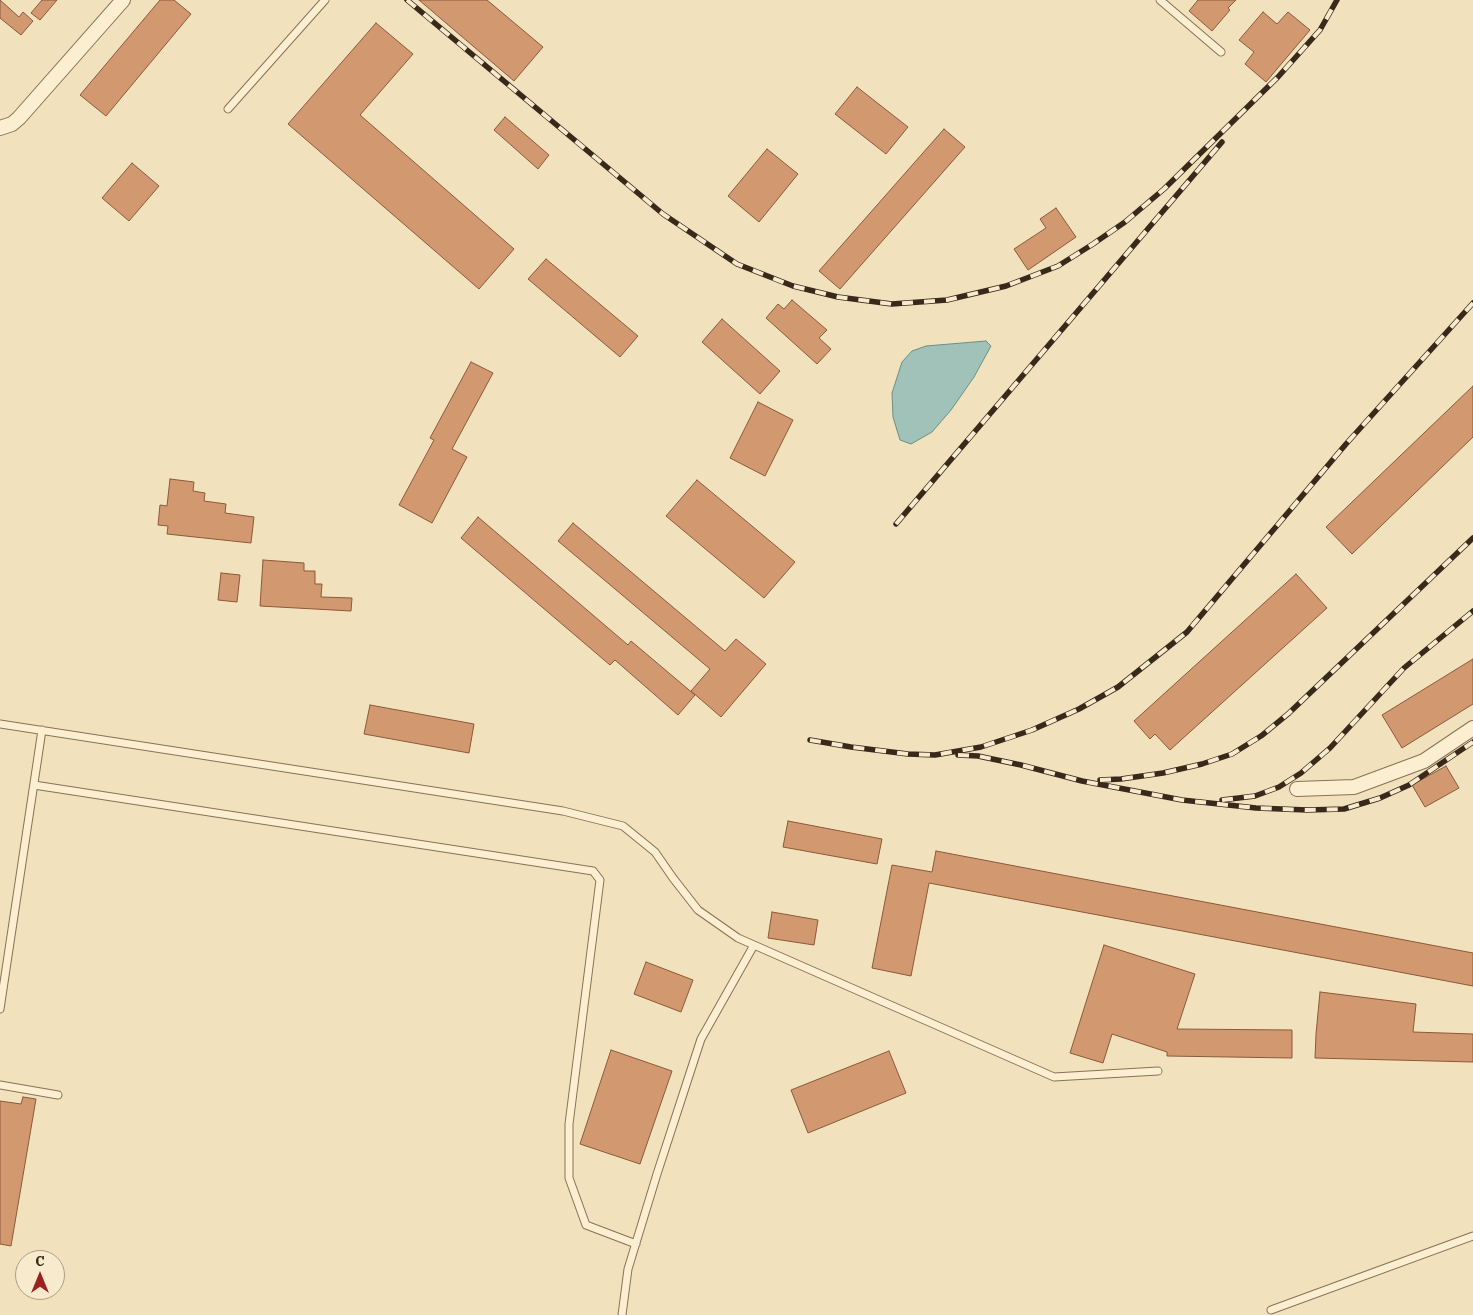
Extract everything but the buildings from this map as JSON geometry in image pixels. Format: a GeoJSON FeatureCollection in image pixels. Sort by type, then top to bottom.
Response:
{"type":"FeatureCollection","features":[{"type":"Feature","properties":{"kind":"street"},"geometry":{"type":"LineString","coordinates":[[0,128],[12,124],[19,118],[123,0]]}},
{"type":"Feature","properties":{"kind":"street"},"geometry":{"type":"LineString","coordinates":[[1298,789],[1354,787],[1424,761],[1473,728]]}},
{"type":"Feature","properties":{"kind":"lane"},"geometry":{"type":"LineString","coordinates":[[228,109],[325,0]]}},
{"type":"Feature","properties":{"kind":"lane"},"geometry":{"type":"LineString","coordinates":[[1160,0],[1221,52]]}},
{"type":"Feature","properties":{"kind":"lane"},"geometry":{"type":"LineString","coordinates":[[0,724],[563,811],[623,826],[655,852],[698,910],[738,938],[1054,1077],[1158,1071]]}},
{"type":"Feature","properties":{"kind":"lane"},"geometry":{"type":"LineString","coordinates":[[0,1009],[42,730]]}},
{"type":"Feature","properties":{"kind":"lane"},"geometry":{"type":"LineString","coordinates":[[34,785],[593,871],[600,880],[569,1124],[570,1178],[586,1225],[636,1244]]}},
{"type":"Feature","properties":{"kind":"lane"},"geometry":{"type":"LineString","coordinates":[[622,1315],[628,1269],[701,1038],[754,945]]}},
{"type":"Feature","properties":{"kind":"lane"},"geometry":{"type":"LineString","coordinates":[[0,1085],[58,1095]]}},
{"type":"Feature","properties":{"kind":"lane"},"geometry":{"type":"LineString","coordinates":[[1271,1310],[1473,1236]]}},
{"type":"Feature","properties":{"kind":"water"},"geometry":{"type":"Polygon","coordinates":[[[986,341],[991,346],[974,377],[951,410],[932,432],[911,444],[900,440],[893,417],[892,393],[902,362],[912,351],[926,346],[986,341]]]}},
{"type":"Feature","properties":{"kind":"railway"},"geometry":{"type":"LineString","coordinates":[[407,0],[663,214],[737,264],[793,286],[838,297],[892,304],[947,300],[1006,286],[1058,266],[1093,244],[1125,222],[1164,189],[1278,77],[1320,30],[1337,0]]}},
{"type":"Feature","properties":{"kind":"railway"},"geometry":{"type":"LineString","coordinates":[[896,524],[1222,142]]}},
{"type":"Feature","properties":{"kind":"railway"},"geometry":{"type":"LineString","coordinates":[[810,740],[908,754],[935,755],[981,747],[1032,730],[1079,709],[1118,687],[1187,632],[1346,444],[1473,303]]}},
{"type":"Feature","properties":{"kind":"railway"},"geometry":{"type":"LineString","coordinates":[[1100,780],[1163,773],[1202,764],[1232,754],[1261,736],[1289,713],[1473,538]]}},
{"type":"Feature","properties":{"kind":"railway"},"geometry":{"type":"LineString","coordinates":[[1222,800],[1255,796],[1279,787],[1301,773],[1330,748],[1404,668],[1473,611]]}},
{"type":"Feature","properties":{"kind":"railway"},"geometry":{"type":"LineString","coordinates":[[958,755],[978,756],[1082,781],[1182,800],[1256,808],[1307,810],[1344,809],[1380,798],[1409,785],[1473,742]]}}]}
